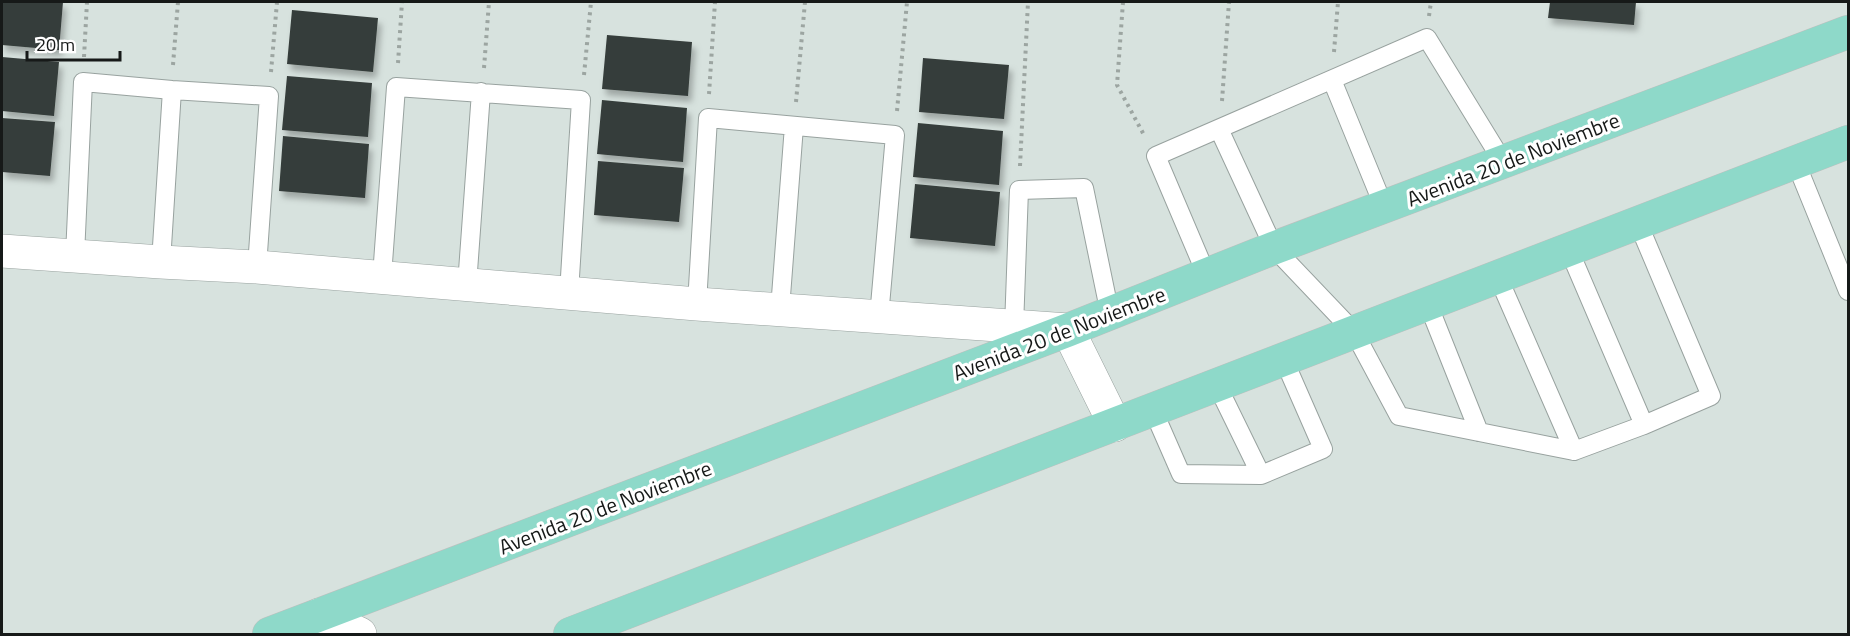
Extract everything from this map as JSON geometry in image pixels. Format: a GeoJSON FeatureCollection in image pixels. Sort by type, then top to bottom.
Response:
{"type":"FeatureCollection","features":[{"type":"Feature","properties":{"kind":"main road","name":"Avenida 20 de Noviembre"},"geometry":{"type":"LineString","coordinates":[[269,634],[1110,314],[1274,248],[1848,32]]}},
{"type":"Feature","properties":{"kind":"main road"},"geometry":{"type":"LineString","coordinates":[[570,634],[1848,142]]}},
{"type":"Feature","properties":{"kind":"street"},"geometry":{"type":"LineString","coordinates":[[2,251],[382,276],[697,304],[1068,330],[1115,425]]}},
{"type":"Feature","properties":{"kind":"street"},"geometry":{"type":"LineString","coordinates":[[319,615],[360,634]]}},
{"type":"Feature","properties":{"kind":"lane"},"geometry":{"type":"LineString","coordinates":[[1207,276],[1156,156],[1427,38],[1503,162]]}},
{"type":"Feature","properties":{"kind":"lane"},"geometry":{"type":"LineString","coordinates":[[1332,80],[1384,207]]}},
{"type":"Feature","properties":{"kind":"lane"},"geometry":{"type":"LineString","coordinates":[[75,255],[82,82],[269,96],[257,267]]}},
{"type":"Feature","properties":{"kind":"lane"},"geometry":{"type":"LineString","coordinates":[[382,276],[396,87],[581,100],[569,293]]}},
{"type":"Feature","properties":{"kind":"lane"},"geometry":{"type":"LineString","coordinates":[[161,262],[172,90]]}},
{"type":"Feature","properties":{"kind":"lane"},"geometry":{"type":"LineString","coordinates":[[466,285],[482,92]]}},
{"type":"Feature","properties":{"kind":"lane"},"geometry":{"type":"LineString","coordinates":[[697,304],[708,118],[895,135],[879,317]]}},
{"type":"Feature","properties":{"kind":"lane"},"geometry":{"type":"LineString","coordinates":[[780,309],[794,126]]}},
{"type":"Feature","properties":{"kind":"lane"},"geometry":{"type":"LineString","coordinates":[[1219,129],[1274,248],[1354,332],[1399,416],[1574,451],[1644,425],[1711,396],[1638,223]]}},
{"type":"Feature","properties":{"kind":"lane"},"geometry":{"type":"LineString","coordinates":[[1796,163],[1848,291]]}},
{"type":"Feature","properties":{"kind":"lane"},"geometry":{"type":"LineString","coordinates":[[1014,327],[1019,190],[1084,188],[1110,314]]}},
{"type":"Feature","properties":{"kind":"lane"},"geometry":{"type":"LineString","coordinates":[[1569,250],[1644,425]]}},
{"type":"Feature","properties":{"kind":"lane"},"geometry":{"type":"LineString","coordinates":[[1498,277],[1574,451]]}},
{"type":"Feature","properties":{"kind":"lane"},"geometry":{"type":"LineString","coordinates":[[1428,304],[1479,432]]}},
{"type":"Feature","properties":{"kind":"lane"},"geometry":{"type":"LineString","coordinates":[[1153,410],[1181,474],[1261,475],[1323,449],[1284,360]]}},
{"type":"Feature","properties":{"kind":"lane"},"geometry":{"type":"LineString","coordinates":[[1217,385],[1261,475]]}},
{"type":"Feature","properties":{"kind":"path"},"geometry":{"type":"LineString","coordinates":[[82,82],[87,2]]}},
{"type":"Feature","properties":{"kind":"path"},"geometry":{"type":"LineString","coordinates":[[172,90],[178,2]]}},
{"type":"Feature","properties":{"kind":"path"},"geometry":{"type":"LineString","coordinates":[[269,96],[277,2]]}},
{"type":"Feature","properties":{"kind":"path"},"geometry":{"type":"LineString","coordinates":[[396,87],[402,2]]}},
{"type":"Feature","properties":{"kind":"path"},"geometry":{"type":"LineString","coordinates":[[482,92],[489,2]]}},
{"type":"Feature","properties":{"kind":"path"},"geometry":{"type":"LineString","coordinates":[[581,100],[591,2]]}},
{"type":"Feature","properties":{"kind":"path"},"geometry":{"type":"LineString","coordinates":[[708,118],[715,2]]}},
{"type":"Feature","properties":{"kind":"path"},"geometry":{"type":"LineString","coordinates":[[794,126],[805,2]]}},
{"type":"Feature","properties":{"kind":"path"},"geometry":{"type":"LineString","coordinates":[[895,135],[907,2]]}},
{"type":"Feature","properties":{"kind":"path"},"geometry":{"type":"LineString","coordinates":[[1019,190],[1028,2]]}},
{"type":"Feature","properties":{"kind":"path"},"geometry":{"type":"LineString","coordinates":[[1124,2],[1116,86],[1156,156]]}},
{"type":"Feature","properties":{"kind":"path"},"geometry":{"type":"LineString","coordinates":[[1219,129],[1229,2]]}},
{"type":"Feature","properties":{"kind":"path"},"geometry":{"type":"LineString","coordinates":[[1332,80],[1338,2]]}},
{"type":"Feature","properties":{"kind":"building"},"geometry":{"type":"Polygon","coordinates":[[[2,2],[63,2],[59,50],[2,45],[2,2]]]}},
{"type":"Feature","properties":{"kind":"building"},"geometry":{"type":"Polygon","coordinates":[[[1550,2],[1636,2],[1634,25],[1548,18],[1550,2]]]}},
{"type":"Feature","properties":{"kind":"building"},"geometry":{"type":"Polygon","coordinates":[[[292,10],[378,18],[373,72],[287,64],[292,10]]]}},
{"type":"Feature","properties":{"kind":"building"},"geometry":{"type":"Polygon","coordinates":[[[607,35],[692,42],[688,96],[602,89],[607,35]]]}},
{"type":"Feature","properties":{"kind":"building"},"geometry":{"type":"Polygon","coordinates":[[[2,57],[59,62],[54,116],[2,111],[2,57]]]}},
{"type":"Feature","properties":{"kind":"building"},"geometry":{"type":"Polygon","coordinates":[[[923,58],[1009,65],[1004,119],[919,112],[923,58]]]}},
{"type":"Feature","properties":{"kind":"building"},"geometry":{"type":"Polygon","coordinates":[[[287,76],[372,83],[368,137],[282,130],[287,76]]]}},
{"type":"Feature","properties":{"kind":"building"},"geometry":{"type":"Polygon","coordinates":[[[602,100],[687,108],[683,162],[597,154],[602,100]]]}},
{"type":"Feature","properties":{"kind":"building"},"geometry":{"type":"Polygon","coordinates":[[[2,118],[55,122],[50,176],[2,172],[2,118]]]}},
{"type":"Feature","properties":{"kind":"building"},"geometry":{"type":"Polygon","coordinates":[[[918,123],[1003,131],[999,185],[913,177],[918,123]]]}},
{"type":"Feature","properties":{"kind":"building"},"geometry":{"type":"Polygon","coordinates":[[[283,136],[369,144],[365,198],[279,191],[283,136]]]}},
{"type":"Feature","properties":{"kind":"building"},"geometry":{"type":"Polygon","coordinates":[[[598,161],[684,168],[679,222],[594,215],[598,161]]]}},
{"type":"Feature","properties":{"kind":"building"},"geometry":{"type":"Polygon","coordinates":[[[915,184],[1000,192],[995,246],[910,238],[915,184]]]}}]}
